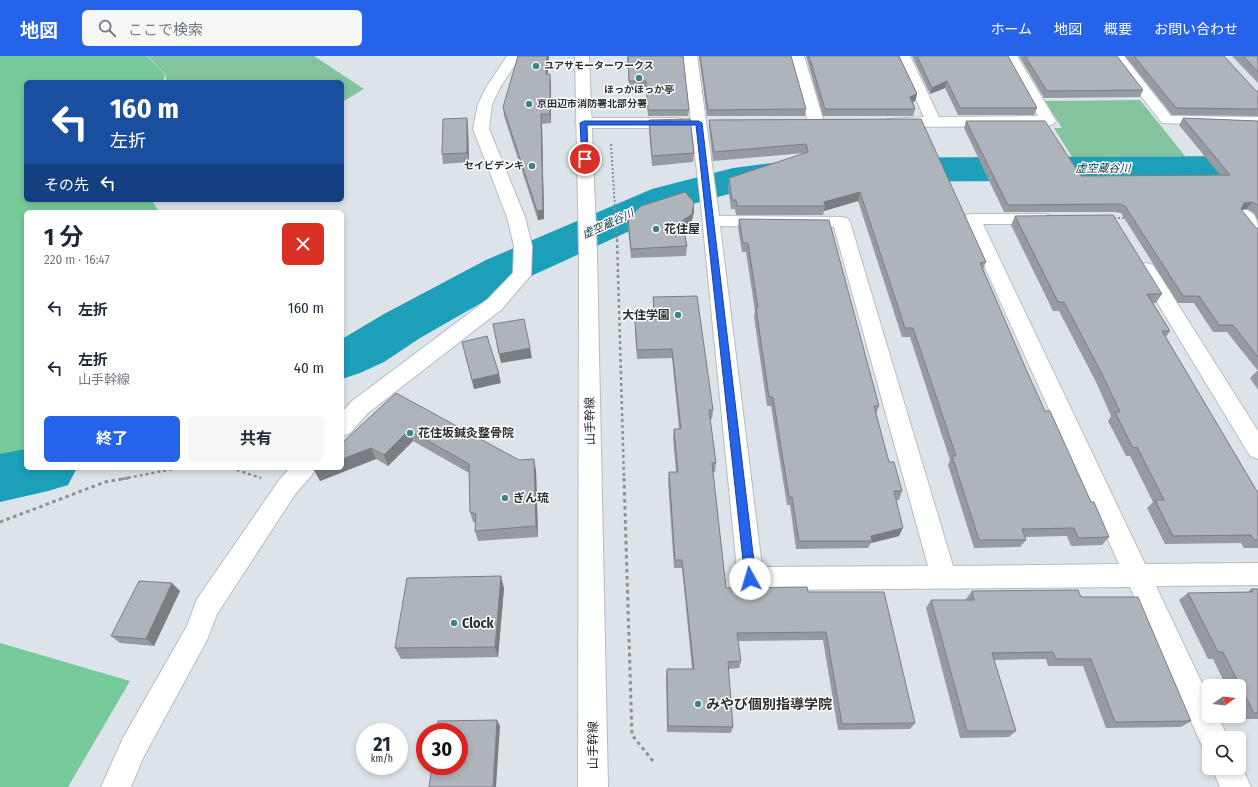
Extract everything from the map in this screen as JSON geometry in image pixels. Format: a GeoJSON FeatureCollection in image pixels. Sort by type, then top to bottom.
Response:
{"type":"FeatureCollection","features":[{"type":"Feature","properties":{"kind":"street"},"geometry":{"type":"LineString","coordinates":[[344,425],[360,407],[495,304],[522,276],[523,246],[516,217],[481,129],[485,104],[494,86],[514,56]]}},
{"type":"Feature","properties":{"kind":"street","name":"山手幹線"},"geometry":{"type":"LineString","coordinates":[[582,56],[588,255],[593,787]]}},
{"type":"Feature","properties":{"kind":"street"},"geometry":{"type":"LineString","coordinates":[[690,56],[711,221],[750,579],[1258,574]]}},
{"type":"Feature","properties":{"kind":"street"},"geometry":{"type":"LineString","coordinates":[[797,56],[816,122]]}},
{"type":"Feature","properties":{"kind":"street"},"geometry":{"type":"LineString","coordinates":[[903,56],[933,121]]}},
{"type":"Feature","properties":{"kind":"street"},"geometry":{"type":"LineString","coordinates":[[878,122],[1048,121],[1010,56]]}},
{"type":"Feature","properties":{"kind":"street"},"geometry":{"type":"LineString","coordinates":[[1117,56],[1167,120],[1258,122]]}},
{"type":"Feature","properties":{"kind":"street"},"geometry":{"type":"LineString","coordinates":[[800,122],[831,122]]}},
{"type":"Feature","properties":{"kind":"street"},"geometry":{"type":"LineString","coordinates":[[584,123],[714,123]]}},
{"type":"Feature","properties":{"kind":"street"},"geometry":{"type":"LineString","coordinates":[[1258,215],[1246,215],[1258,230]]}},
{"type":"Feature","properties":{"kind":"street"},"geometry":{"type":"LineString","coordinates":[[1067,218],[972,219],[1210,731]]}},
{"type":"Feature","properties":{"kind":"street"},"geometry":{"type":"LineString","coordinates":[[1122,218],[1258,450]]}},
{"type":"Feature","properties":{"kind":"street"},"geometry":{"type":"LineString","coordinates":[[711,221],[841,222],[944,577]]}},
{"type":"Feature","properties":{"kind":"street"},"geometry":{"type":"LineString","coordinates":[[116,787],[133,748],[198,631],[206,608],[288,486],[302,470]]}},
{"type":"Feature","properties":{"kind":"street"},"geometry":{"type":"LineString","coordinates":[[1230,775],[1236,787]]}},
{"type":"Feature","properties":{"kind":"path"},"geometry":{"type":"LineString","coordinates":[[611,144],[617,243],[632,735],[653,760]]}},
{"type":"Feature","properties":{"kind":"path"},"geometry":{"type":"LineString","coordinates":[[0,522],[105,482],[168,470]]}},
{"type":"Feature","properties":{"kind":"green space"},"geometry":{"type":"Polygon","coordinates":[[[0,56],[147,56],[166,75],[163,80],[24,80],[24,202],[153,202],[158,210],[24,210],[24,448],[0,477],[0,56]]]}},
{"type":"Feature","properties":{"kind":"green space"},"geometry":{"type":"Polygon","coordinates":[[[148,56],[314,56],[364,89],[344,101],[344,80],[166,80],[166,75],[148,56]]]}},
{"type":"Feature","properties":{"kind":"green space"},"geometry":{"type":"Polygon","coordinates":[[[1140,100],[1185,156],[1072,157],[1054,128],[1062,128],[1045,101],[1140,100]]]}},
{"type":"Feature","properties":{"kind":"green space"},"geometry":{"type":"Polygon","coordinates":[[[0,643],[130,681],[68,787],[0,787],[0,643]]]}},
{"type":"Feature","properties":{"kind":"building"},"geometry":{"type":"Polygon","coordinates":[[[518,56],[547,56],[546,74],[550,74],[550,114],[541,114],[543,210],[537,211],[503,107],[518,56]]]}},
{"type":"Feature","properties":{"kind":"building"},"geometry":{"type":"Polygon","coordinates":[[[628,56],[683,56],[689,110],[648,110],[646,81],[629,81],[628,56]]]}},
{"type":"Feature","properties":{"kind":"building"},"geometry":{"type":"Polygon","coordinates":[[[700,56],[791,56],[806,109],[708,110],[700,56]]]}},
{"type":"Feature","properties":{"kind":"building"},"geometry":{"type":"Polygon","coordinates":[[[809,56],[899,56],[917,94],[910,97],[915,109],[825,109],[809,56]]]}},
{"type":"Feature","properties":{"kind":"building"},"geometry":{"type":"Polygon","coordinates":[[[917,56],[1008,56],[1037,108],[960,108],[947,81],[932,88],[917,56]]]}},
{"type":"Feature","properties":{"kind":"building"},"geometry":{"type":"Polygon","coordinates":[[[1025,56],[1117,56],[1143,90],[1047,91],[1025,56]]]}},
{"type":"Feature","properties":{"kind":"building"},"geometry":{"type":"Polygon","coordinates":[[[1134,56],[1224,56],[1256,91],[1258,91],[1258,109],[1176,108],[1134,56]]]}},
{"type":"Feature","properties":{"kind":"building"},"geometry":{"type":"Polygon","coordinates":[[[1243,56],[1258,56],[1258,72],[1243,56]]]}},
{"type":"Feature","properties":{"kind":"building"},"geometry":{"type":"Polygon","coordinates":[[[467,118],[467,153],[442,154],[443,119],[467,118]]]}},
{"type":"Feature","properties":{"kind":"building"},"geometry":{"type":"Polygon","coordinates":[[[1183,118],[1258,121],[1258,205],[1252,202],[1244,203],[1241,209],[1256,228],[1258,228],[1258,357],[1233,325],[1219,325],[1199,296],[1183,296],[1125,206],[1118,204],[1008,205],[966,121],[1045,121],[1081,176],[1230,175],[1183,118]]]}},
{"type":"Feature","properties":{"kind":"building"},"geometry":{"type":"Polygon","coordinates":[[[690,119],[694,153],[652,156],[649,120],[690,119]]]}},
{"type":"Feature","properties":{"kind":"building"},"geometry":{"type":"Polygon","coordinates":[[[921,119],[986,262],[980,263],[1029,376],[1045,411],[1050,411],[1091,502],[1094,502],[1109,537],[1078,538],[1074,528],[1022,529],[1026,540],[979,540],[952,456],[956,456],[913,328],[905,328],[860,192],[824,202],[825,206],[737,206],[736,200],[732,200],[729,178],[808,152],[806,144],[714,152],[709,120],[921,119]]]}},
{"type":"Feature","properties":{"kind":"building","name":"花住屋"},"geometry":{"type":"Polygon","coordinates":[[[685,192],[694,202],[692,214],[682,221],[687,246],[631,249],[628,218],[641,206],[685,192]]]}},
{"type":"Feature","properties":{"kind":"building"},"geometry":{"type":"Polygon","coordinates":[[[1113,215],[1162,294],[1147,294],[1170,331],[1162,331],[1258,493],[1258,540],[1254,540],[1251,535],[1173,536],[1155,500],[1164,500],[1137,447],[1133,448],[1115,412],[1120,412],[1102,374],[1064,302],[1058,302],[1015,216],[1113,215]]]}},
{"type":"Feature","properties":{"kind":"building"},"geometry":{"type":"Polygon","coordinates":[[[739,219],[829,220],[879,406],[874,406],[889,462],[894,462],[902,491],[894,491],[903,528],[871,536],[872,541],[799,541],[792,497],[789,497],[773,397],[769,397],[748,243],[743,243],[739,219]]]}},
{"type":"Feature","properties":{"kind":"building"},"geometry":{"type":"Polygon","coordinates":[[[697,296],[713,410],[709,410],[716,463],[712,463],[726,588],[807,587],[808,592],[884,592],[915,723],[842,724],[826,632],[737,633],[741,661],[728,662],[733,727],[668,726],[667,669],[694,669],[682,560],[675,560],[669,472],[678,472],[674,429],[681,429],[672,349],[637,350],[635,321],[655,320],[653,297],[697,296]]]}},
{"type":"Feature","properties":{"kind":"building"},"geometry":{"type":"Polygon","coordinates":[[[524,319],[530,348],[499,354],[493,324],[524,319]]]}},
{"type":"Feature","properties":{"kind":"building"},"geometry":{"type":"Polygon","coordinates":[[[487,336],[499,374],[472,380],[462,342],[487,336]]]}},
{"type":"Feature","properties":{"kind":"building"},"geometry":{"type":"Polygon","coordinates":[[[396,393],[519,460],[534,459],[536,526],[475,531],[476,514],[470,512],[469,464],[409,430],[384,455],[371,448],[344,458],[344,441],[396,393]]]}},
{"type":"Feature","properties":{"kind":"building","name":"Clock"},"geometry":{"type":"Polygon","coordinates":[[[501,576],[495,647],[395,648],[407,578],[501,576]]]}},
{"type":"Feature","properties":{"kind":"building"},"geometry":{"type":"Polygon","coordinates":[[[139,581],[172,583],[146,639],[111,636],[139,581]]]}},
{"type":"Feature","properties":{"kind":"building"},"geometry":{"type":"Polygon","coordinates":[[[1251,589],[1258,589],[1258,713],[1254,713],[1246,697],[1246,679],[1237,679],[1223,652],[1218,652],[1188,593],[1253,592],[1251,589]]]}},
{"type":"Feature","properties":{"kind":"building"},"geometry":{"type":"Polygon","coordinates":[[[1078,590],[1081,597],[1138,597],[1191,721],[1115,722],[1091,659],[1056,659],[1053,652],[992,653],[1016,731],[967,731],[931,600],[974,600],[972,591],[1078,590]]]}},
{"type":"Feature","properties":{"kind":"building"},"geometry":{"type":"Polygon","coordinates":[[[497,720],[493,787],[429,787],[431,775],[468,775],[468,723],[438,723],[438,721],[497,720]]]}},
{"type":"Feature","properties":{"kind":"waterway","name":"虚空蔵谷川"},"geometry":{"type":"LineString","coordinates":[[344,359],[366,349],[402,326],[502,271],[667,198],[733,180],[810,170],[1258,168]]}},
{"type":"Feature","properties":{"kind":"waterway","name":"虚空蔵谷川"},"geometry":{"type":"LineString","coordinates":[[0,478],[38,470]]}},
{"type":"Feature","properties":{"kind":"place","name":"ユアサモーターワークス"},"geometry":{"type":"Point","coordinates":[536,66]}},
{"type":"Feature","properties":{"kind":"place","name":"ほっかほっか亭"},"geometry":{"type":"Point","coordinates":[639,78]}},
{"type":"Feature","properties":{"kind":"place","name":"京田辺市消防署北部分署"},"geometry":{"type":"Point","coordinates":[529,104]}},
{"type":"Feature","properties":{"kind":"place","name":"セイビデンキ"},"geometry":{"type":"Point","coordinates":[532,166]}},
{"type":"Feature","properties":{"kind":"place","name":"花住屋"},"geometry":{"type":"Point","coordinates":[656,229]}},
{"type":"Feature","properties":{"kind":"place","name":"大住学園"},"geometry":{"type":"Point","coordinates":[678,315]}},
{"type":"Feature","properties":{"kind":"place","name":"花住坂鍼灸整骨院"},"geometry":{"type":"Point","coordinates":[410,433]}},
{"type":"Feature","properties":{"kind":"place","name":"ぎん琉"},"geometry":{"type":"Point","coordinates":[505,498]}},
{"type":"Feature","properties":{"kind":"place","name":"Clock"},"geometry":{"type":"Point","coordinates":[454,623]}},
{"type":"Feature","properties":{"kind":"place","name":"みやび個別指導学院"},"geometry":{"type":"Point","coordinates":[698,704]}},
{"type":"Feature","properties":{"kind":"route"},"geometry":{"type":"LineString","coordinates":[[585,159],[584,123],[699,123],[750,579]]}}]}
